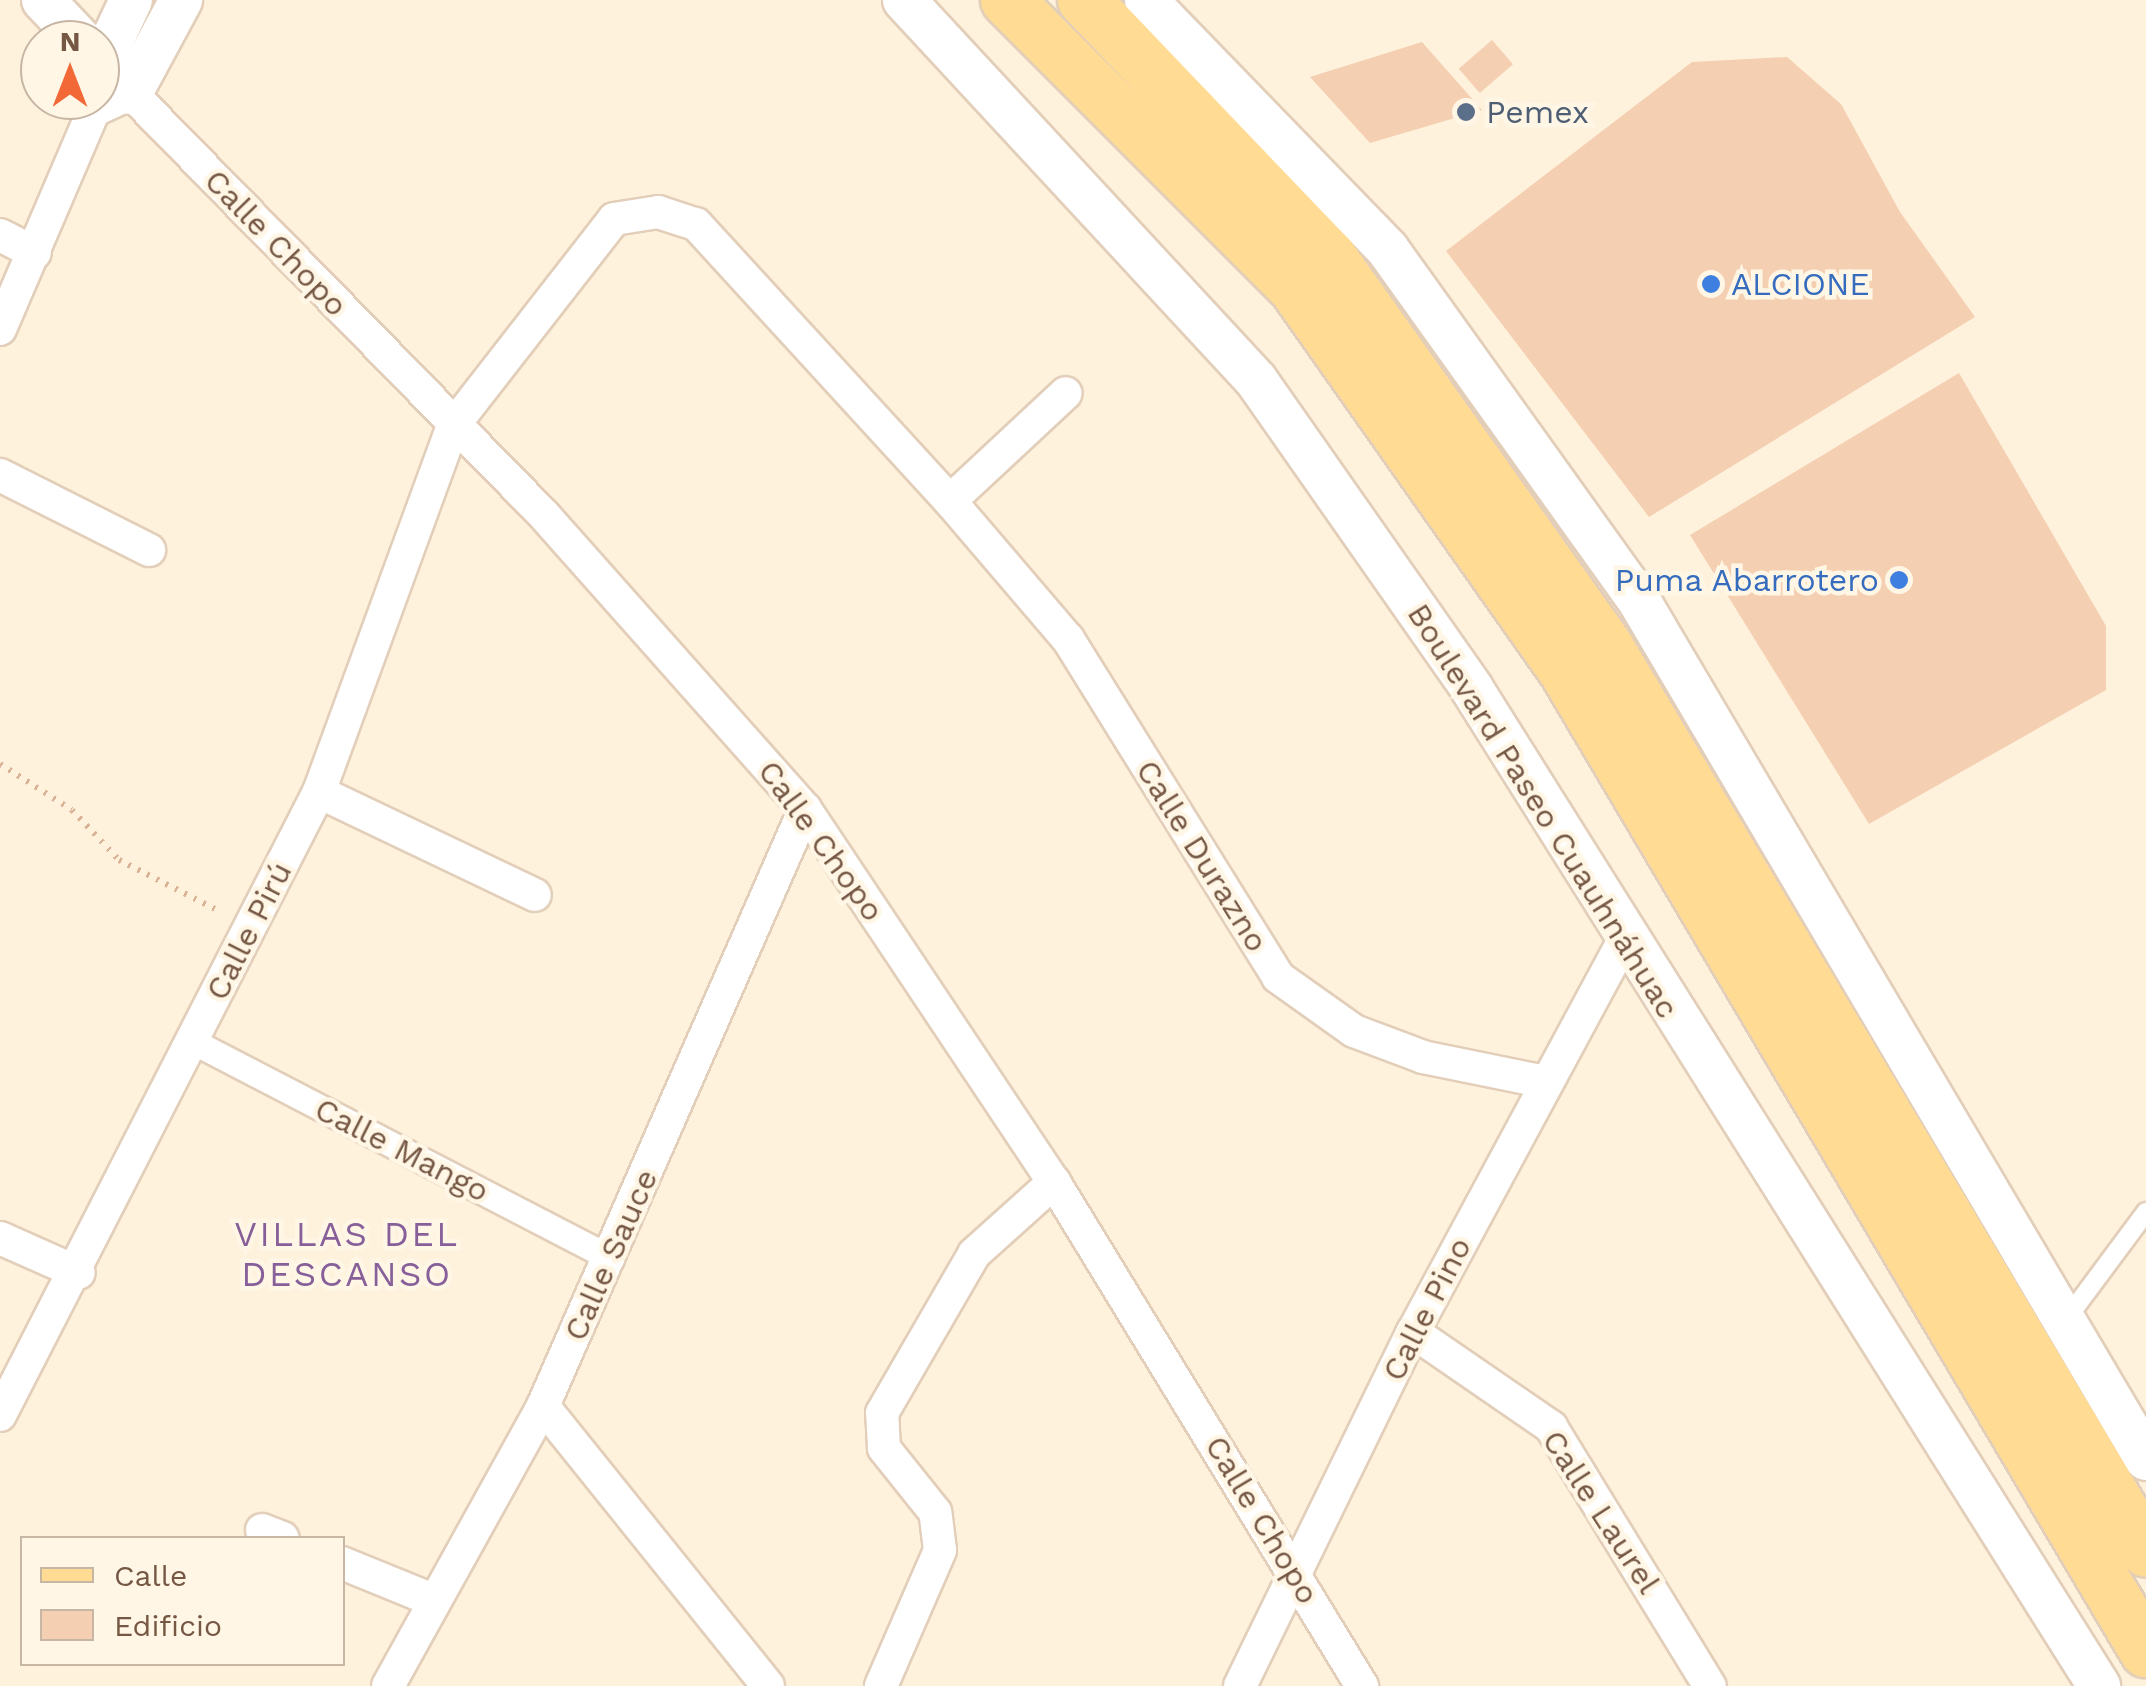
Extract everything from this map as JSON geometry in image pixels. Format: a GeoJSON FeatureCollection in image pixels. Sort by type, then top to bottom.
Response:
{"type":"FeatureCollection","features":[{"type":"Feature","properties":{"kind":"main road"},"geometry":{"type":"LineString","coordinates":[[1007,0],[1295,288],[1567,674],[2146,1651]]}},
{"type":"Feature","properties":{"kind":"main road"},"geometry":{"type":"LineString","coordinates":[[1084,0],[1330,257],[1607,648],[2146,1551]]}},
{"type":"Feature","properties":{"kind":"street","name":"Calle Chopo"},"geometry":{"type":"LineString","coordinates":[[42,0],[57,20]]}},
{"type":"Feature","properties":{"kind":"street"},"geometry":{"type":"LineString","coordinates":[[120,29],[131,0]]}},
{"type":"Feature","properties":{"kind":"street"},"geometry":{"type":"LineString","coordinates":[[120,59],[181,0]]}},
{"type":"Feature","properties":{"kind":"street","name":"Boulevard Paseo Cuauhnáhuac"},"geometry":{"type":"LineString","coordinates":[[904,0],[1256,380],[1472,689],[1625,938],[2099,1686]]}},
{"type":"Feature","properties":{"kind":"street"},"geometry":{"type":"LineString","coordinates":[[1146,0],[1388,250],[1641,604],[2146,1460]]}},
{"type":"Feature","properties":{"kind":"street","name":"Calle Chopo"},"geometry":{"type":"LineString","coordinates":[[120,97],[544,514],[806,809],[1054,1182],[1362,1686]]}},
{"type":"Feature","properties":{"kind":"street"},"geometry":{"type":"LineString","coordinates":[[0,329],[35,252],[85,120]]}},
{"type":"Feature","properties":{"kind":"street","name":"Calle Durazno"},"geometry":{"type":"LineString","coordinates":[[453,426],[614,220],[658,212],[696,224],[950,501],[1068,639],[1278,977],[1354,1031],[1423,1057],[1546,1082]]}},
{"type":"Feature","properties":{"kind":"street"},"geometry":{"type":"LineString","coordinates":[[0,235],[35,252]]}},
{"type":"Feature","properties":{"kind":"street"},"geometry":{"type":"LineString","coordinates":[[950,501],[1066,393]]}},
{"type":"Feature","properties":{"kind":"street","name":"Calle Pirú"},"geometry":{"type":"LineString","coordinates":[[0,1415],[78,1273],[318,792],[453,426]]}},
{"type":"Feature","properties":{"kind":"street"},"geometry":{"type":"LineString","coordinates":[[0,475],[150,550]]}},
{"type":"Feature","properties":{"kind":"street"},"geometry":{"type":"LineString","coordinates":[[318,792],[535,896]]}},
{"type":"Feature","properties":{"kind":"street","name":"Calle Sauce"},"geometry":{"type":"LineString","coordinates":[[388,1686],[430,1600],[543,1406],[806,809]]}},
{"type":"Feature","properties":{"kind":"street","name":"Calle Pino"},"geometry":{"type":"LineString","coordinates":[[1240,1686],[1413,1332],[1625,938]]}},
{"type":"Feature","properties":{"kind":"street","name":"Calle Mango"},"geometry":{"type":"LineString","coordinates":[[194,1042],[611,1258]]}},
{"type":"Feature","properties":{"kind":"street"},"geometry":{"type":"LineString","coordinates":[[881,1686],[940,1550],[935,1512],[884,1448],[882,1413],[974,1254],[1054,1182]]}},
{"type":"Feature","properties":{"kind":"street"},"geometry":{"type":"LineString","coordinates":[[0,1238],[78,1273]]}},
{"type":"Feature","properties":{"kind":"street","name":"Calle Laurel"},"geometry":{"type":"LineString","coordinates":[[1413,1332],[1551,1426],[1710,1686]]}},
{"type":"Feature","properties":{"kind":"street"},"geometry":{"type":"LineString","coordinates":[[543,1406],[768,1686]]}},
{"type":"Feature","properties":{"kind":"street"},"geometry":{"type":"LineString","coordinates":[[345,1564],[430,1600]]}},
{"type":"Feature","properties":{"kind":"lane"},"geometry":{"type":"LineString","coordinates":[[2065,1322],[2146,1212]]}},
{"type":"Feature","properties":{"kind":"path"},"geometry":{"type":"LineString","coordinates":[[0,764],[72,810],[119,860],[251,928]]}},
{"type":"Feature","properties":{"kind":"building"},"geometry":{"type":"Polygon","coordinates":[[[1492,40],[1513,64],[1480,93],[1459,69],[1492,40]]]}},
{"type":"Feature","properties":{"kind":"building"},"geometry":{"type":"Polygon","coordinates":[[[1422,42],[1482,110],[1370,143],[1310,77],[1422,42]]]}},
{"type":"Feature","properties":{"kind":"building","name":"ALCIONE"},"geometry":{"type":"Polygon","coordinates":[[[1787,57],[1841,104],[1900,212],[1975,317],[1649,517],[1446,251],[1692,62],[1787,57]]]}},
{"type":"Feature","properties":{"kind":"building","name":"Puma Abarrotero"},"geometry":{"type":"Polygon","coordinates":[[[1959,373],[2106,626],[2106,690],[1869,824],[1690,535],[1959,373]]]}},
{"type":"Feature","properties":{"kind":"place","name":"Pemex"},"geometry":{"type":"Point","coordinates":[1466,112]}},
{"type":"Feature","properties":{"kind":"place","name":"ALCIONE"},"geometry":{"type":"Point","coordinates":[1711,284]}},
{"type":"Feature","properties":{"kind":"place","name":"Puma Abarrotero"},"geometry":{"type":"Point","coordinates":[1899,580]}},
{"type":"Feature","properties":{"kind":"district","name":"VILLAS DEL DESCANSO"},"geometry":{"type":"Point","coordinates":[347,1254]}}]}
